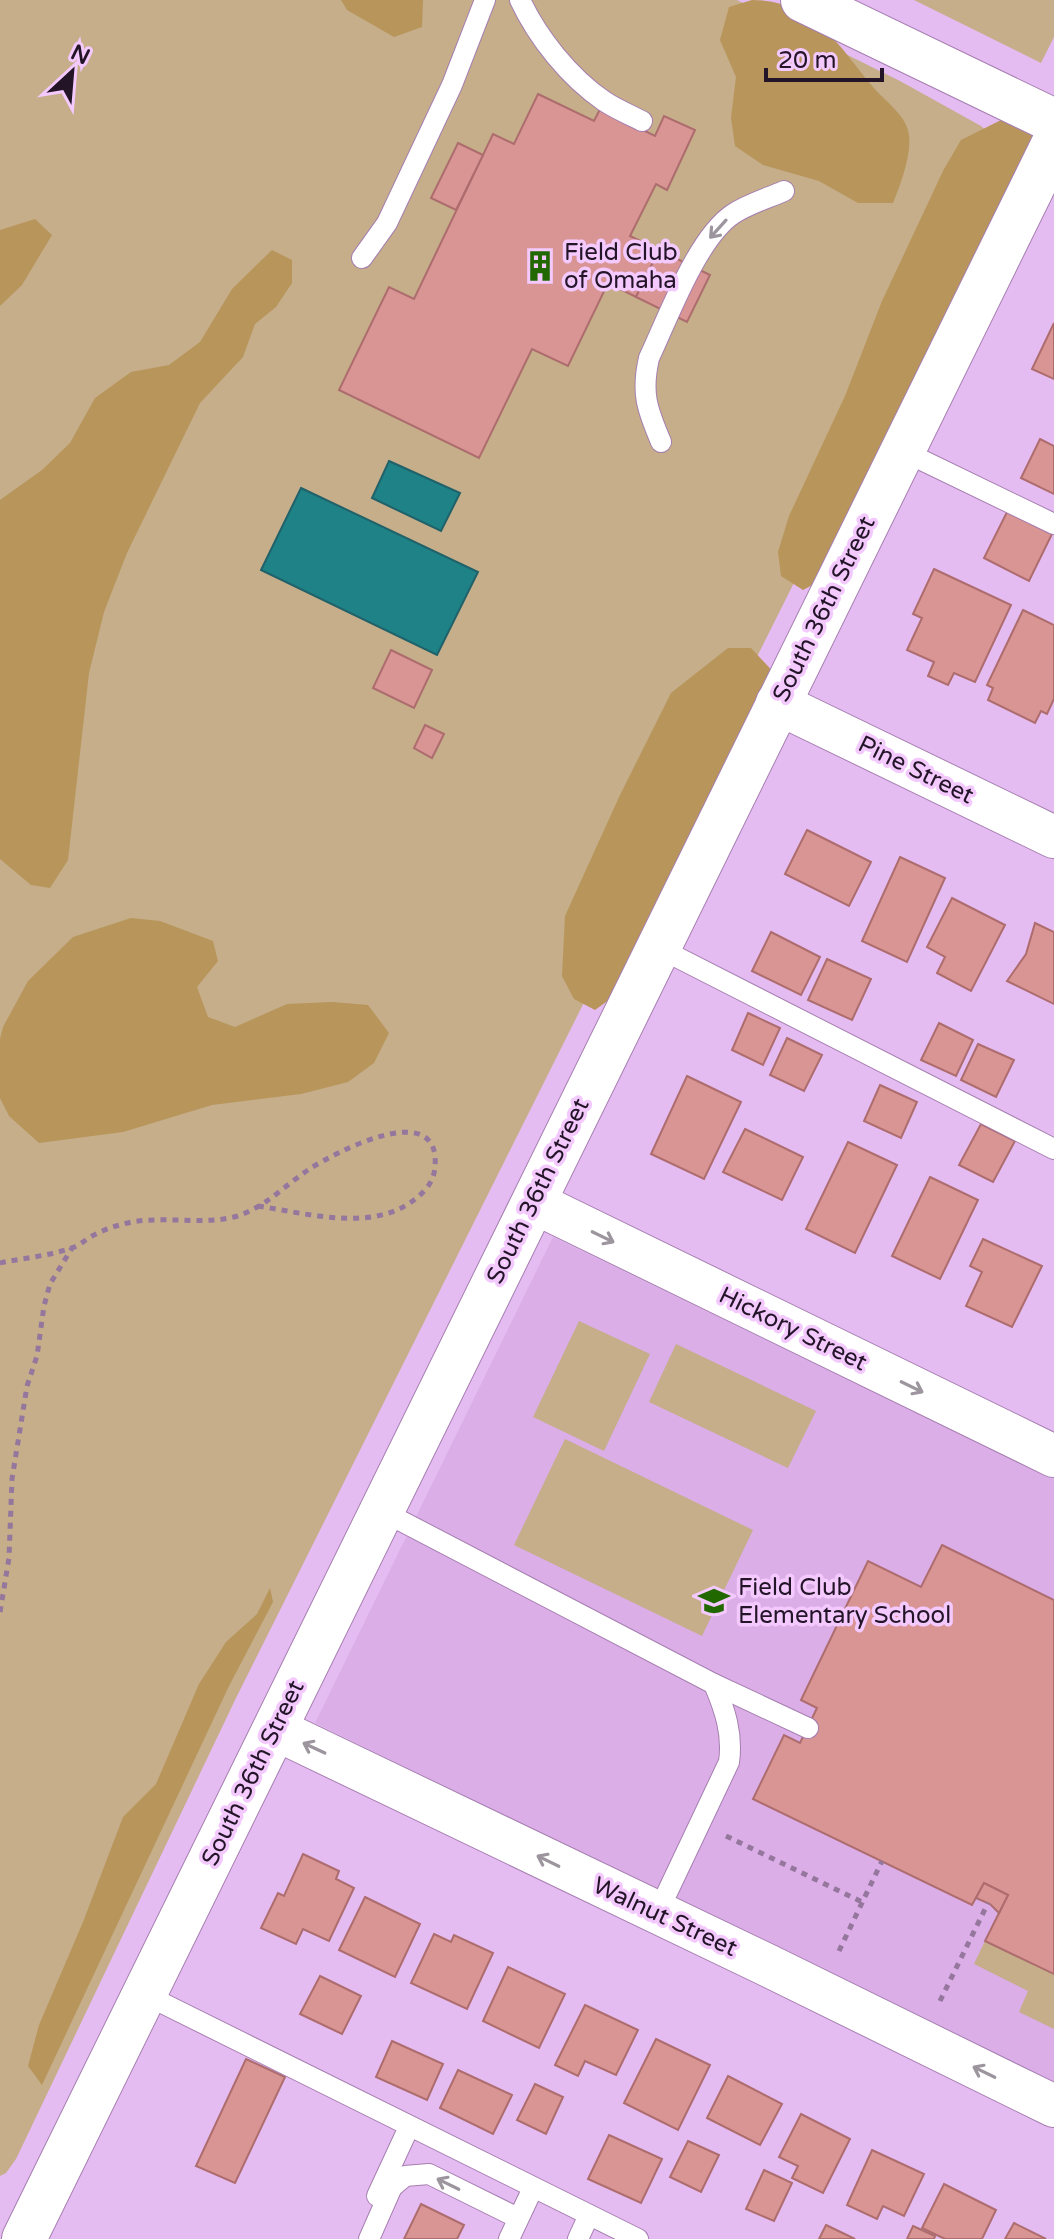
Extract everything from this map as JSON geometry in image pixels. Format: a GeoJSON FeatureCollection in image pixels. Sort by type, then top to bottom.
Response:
{"type":"FeatureCollection","features":[{"type":"Feature","properties":{"kind":"street"},"geometry":{"type":"LineString","coordinates":[[803,0],[1054,121]]}},
{"type":"Feature","properties":{"kind":"street","name":"South 36th Street"},"geometry":{"type":"LineString","coordinates":[[24,2239],[1054,143]]}},
{"type":"Feature","properties":{"kind":"street","name":"Pine Street"},"geometry":{"type":"LineString","coordinates":[[777,703],[1054,837]]}},
{"type":"Feature","properties":{"kind":"street","name":"Hickory Street"},"geometry":{"type":"LineString","coordinates":[[533,1202],[1054,1456]]}},
{"type":"Feature","properties":{"kind":"street","name":"Walnut Street"},"geometry":{"type":"LineString","coordinates":[[275,1729],[1054,2106]]}},
{"type":"Feature","properties":{"kind":"lane"},"geometry":{"type":"LineString","coordinates":[[362,258],[387,223],[452,85],[485,0]]}},
{"type":"Feature","properties":{"kind":"lane"},"geometry":{"type":"LineString","coordinates":[[520,0],[553,52],[577,80],[604,101],[642,121]]}},
{"type":"Feature","properties":{"kind":"lane"},"geometry":{"type":"LineString","coordinates":[[661,442],[647,408],[645,374],[649,358],[700,253],[715,229],[734,213],[784,191]]}},
{"type":"Feature","properties":{"kind":"lane"},"geometry":{"type":"LineString","coordinates":[[903,451],[1054,524]]}},
{"type":"Feature","properties":{"kind":"lane"},"geometry":{"type":"LineString","coordinates":[[657,947],[1054,1149]]}},
{"type":"Feature","properties":{"kind":"lane"},"geometry":{"type":"LineString","coordinates":[[382,1511],[714,1684],[808,1728]]}},
{"type":"Feature","properties":{"kind":"lane"},"geometry":{"type":"LineString","coordinates":[[657,1914],[729,1762],[732,1745],[725,1712],[714,1684]]}},
{"type":"Feature","properties":{"kind":"lane"},"geometry":{"type":"LineString","coordinates":[[144,1994],[638,2239]]}},
{"type":"Feature","properties":{"kind":"lane"},"geometry":{"type":"LineString","coordinates":[[357,2239],[409,2127]]}},
{"type":"Feature","properties":{"kind":"lane"},"geometry":{"type":"LineString","coordinates":[[369,2239],[392,2187],[405,2176],[429,2174],[518,2218]]}},
{"type":"Feature","properties":{"kind":"lane"},"geometry":{"type":"LineString","coordinates":[[509,2239],[533,2188]]}},
{"type":"Feature","properties":{"kind":"lane"},"geometry":{"type":"LineString","coordinates":[[578,2239],[589,2215]]}},
{"type":"Feature","properties":{"kind":"path"},"geometry":{"type":"LineString","coordinates":[[0,1263],[72,1248],[112,1227],[133,1222],[156,1219],[210,1220],[236,1216],[258,1206],[310,1169],[367,1140],[401,1132],[415,1133],[427,1138],[434,1147],[433,1178],[412,1201],[394,1212],[347,1219],[258,1206]]}},
{"type":"Feature","properties":{"kind":"path"},"geometry":{"type":"LineString","coordinates":[[0,1612],[9,1558],[12,1479],[27,1386],[37,1356],[50,1284],[72,1248]]}},
{"type":"Feature","properties":{"kind":"path"},"geometry":{"type":"LineString","coordinates":[[726,1836],[862,1902]]}},
{"type":"Feature","properties":{"kind":"path"},"geometry":{"type":"LineString","coordinates":[[839,1951],[882,1861]]}},
{"type":"Feature","properties":{"kind":"path"},"geometry":{"type":"LineString","coordinates":[[940,2001],[988,1903]]}},
{"type":"Feature","properties":{"kind":"shaded area"},"geometry":{"type":"Polygon","coordinates":[[[0,0],[737,0],[900,81],[981,126],[1009,153],[236,1698],[16,2159],[0,2176],[0,0]]]}},
{"type":"Feature","properties":{"kind":"shaded area"},"geometry":{"type":"Polygon","coordinates":[[[341,0],[423,0],[422,27],[394,37],[347,10],[341,0]]]}},
{"type":"Feature","properties":{"kind":"shaded area"},"geometry":{"type":"Polygon","coordinates":[[[752,0],[774,2],[808,16],[836,41],[903,120],[909,133],[908,153],[893,203],[858,203],[819,181],[763,165],[735,146],[731,118],[736,77],[720,40],[729,7],[752,0]]]}},
{"type":"Feature","properties":{"kind":"shaded area"},"geometry":{"type":"Polygon","coordinates":[[[914,0],[1054,0],[1054,37],[1041,63],[914,0]]]}},
{"type":"Feature","properties":{"kind":"shaded area"},"geometry":{"type":"Polygon","coordinates":[[[1001,120],[1029,128],[1041,151],[831,575],[803,590],[781,576],[778,552],[789,516],[845,396],[882,301],[944,169],[961,140],[1001,120]]]}},
{"type":"Feature","properties":{"kind":"shaded area"},"geometry":{"type":"Polygon","coordinates":[[[35,219],[52,235],[22,285],[0,306],[0,230],[35,219]]]}},
{"type":"Feature","properties":{"kind":"shaded area"},"geometry":{"type":"Polygon","coordinates":[[[272,250],[292,260],[292,283],[276,307],[255,324],[243,357],[200,403],[127,553],[104,612],[89,673],[68,860],[50,888],[31,885],[0,859],[0,500],[42,470],[70,443],[95,398],[131,372],[169,365],[200,342],[232,289],[272,250]]]}},
{"type":"Feature","properties":{"kind":"shaded area"},"geometry":{"type":"Polygon","coordinates":[[[389,461],[460,493],[441,531],[372,498],[389,461]]]}},
{"type":"Feature","properties":{"kind":"shaded area"},"geometry":{"type":"Polygon","coordinates":[[[301,488],[478,572],[437,655],[261,570],[301,488]]]}},
{"type":"Feature","properties":{"kind":"shaded area"},"geometry":{"type":"Polygon","coordinates":[[[728,648],[751,648],[778,677],[613,997],[595,1010],[574,999],[562,976],[565,916],[671,693],[728,648]]]}},
{"type":"Feature","properties":{"kind":"shaded area"},"geometry":{"type":"Polygon","coordinates":[[[131,918],[160,921],[213,941],[218,961],[197,987],[208,1017],[235,1027],[287,1004],[332,1002],[368,1005],[389,1033],[374,1063],[348,1082],[301,1094],[212,1105],[123,1132],[39,1143],[9,1116],[0,1098],[0,1039],[3,1027],[28,981],[73,937],[131,918]]]}},
{"type":"Feature","properties":{"kind":"shaded area","name":"Field Club Elementary School"},"geometry":{"type":"Polygon","coordinates":[[[553,1237],[1054,1479],[1054,2083],[315,1723],[553,1237]]]}},
{"type":"Feature","properties":{"kind":"shaded area"},"geometry":{"type":"Polygon","coordinates":[[[579,1321],[650,1354],[604,1451],[533,1417],[579,1321]]]}},
{"type":"Feature","properties":{"kind":"shaded area"},"geometry":{"type":"Polygon","coordinates":[[[676,1344],[816,1411],[788,1468],[649,1402],[676,1344]]]}},
{"type":"Feature","properties":{"kind":"shaded area"},"geometry":{"type":"Polygon","coordinates":[[[565,1439],[753,1530],[702,1636],[514,1545],[565,1439]]]}},
{"type":"Feature","properties":{"kind":"shaded area"},"geometry":{"type":"Polygon","coordinates":[[[270,1588],[273,1602],[229,1686],[42,2085],[28,2066],[39,2025],[123,1817],[156,1784],[199,1684],[226,1642],[257,1614],[270,1588]]]}},
{"type":"Feature","properties":{"kind":"shaded area"},"geometry":{"type":"Polygon","coordinates":[[[985,1941],[1054,1974],[1054,2029],[1019,2012],[1028,1991],[974,1964],[985,1941]]]}},
{"type":"Feature","properties":{"kind":"building","name":"Field Club of Omaha"},"geometry":{"type":"Polygon","coordinates":[[[538,94],[594,121],[600,109],[655,136],[664,116],[695,130],[667,190],[656,184],[630,236],[659,250],[636,297],[608,283],[568,366],[532,349],[479,458],[339,390],[389,287],[414,299],[493,134],[514,144],[538,94]]]}},
{"type":"Feature","properties":{"kind":"building"},"geometry":{"type":"Polygon","coordinates":[[[458,143],[483,155],[456,210],[431,198],[458,143]]]}},
{"type":"Feature","properties":{"kind":"building"},"geometry":{"type":"Polygon","coordinates":[[[659,250],[710,275],[687,322],[636,297],[659,250]]]}},
{"type":"Feature","properties":{"kind":"building"},"geometry":{"type":"Polygon","coordinates":[[[1054,323],[1054,379],[1032,369],[1054,323]]]}},
{"type":"Feature","properties":{"kind":"building"},"geometry":{"type":"Polygon","coordinates":[[[1040,439],[1054,446],[1054,494],[1021,478],[1040,439]]]}},
{"type":"Feature","properties":{"kind":"building"},"geometry":{"type":"Polygon","coordinates":[[[1007,512],[1052,534],[1029,581],[984,558],[1007,512]]]}},
{"type":"Feature","properties":{"kind":"building"},"geometry":{"type":"Polygon","coordinates":[[[934,569],[1011,605],[975,682],[954,673],[948,685],[928,676],[934,662],[907,650],[922,618],[913,614],[934,569]]]}},
{"type":"Feature","properties":{"kind":"building"},"geometry":{"type":"Polygon","coordinates":[[[1023,610],[1054,625],[1054,699],[1047,714],[1041,711],[1035,723],[988,700],[993,688],[987,685],[1023,610]]]}},
{"type":"Feature","properties":{"kind":"building"},"geometry":{"type":"Polygon","coordinates":[[[391,650],[432,670],[414,708],[373,688],[391,650]]]}},
{"type":"Feature","properties":{"kind":"building"},"geometry":{"type":"Polygon","coordinates":[[[425,725],[444,734],[432,758],[414,748],[425,725]]]}},
{"type":"Feature","properties":{"kind":"building"},"geometry":{"type":"Polygon","coordinates":[[[807,830],[871,862],[849,906],[785,874],[807,830]]]}},
{"type":"Feature","properties":{"kind":"building"},"geometry":{"type":"Polygon","coordinates":[[[900,857],[945,878],[907,962],[862,941],[900,857]]]}},
{"type":"Feature","properties":{"kind":"building"},"geometry":{"type":"Polygon","coordinates":[[[952,898],[1005,925],[971,991],[937,973],[945,957],[927,947],[952,898]]]}},
{"type":"Feature","properties":{"kind":"building"},"geometry":{"type":"Polygon","coordinates":[[[1035,923],[1054,932],[1054,1004],[1007,981],[1026,954],[1035,923]]]}},
{"type":"Feature","properties":{"kind":"building"},"geometry":{"type":"Polygon","coordinates":[[[771,932],[820,957],[801,995],[752,971],[771,932]]]}},
{"type":"Feature","properties":{"kind":"building"},"geometry":{"type":"Polygon","coordinates":[[[827,959],[871,979],[852,1020],[808,1000],[827,959]]]}},
{"type":"Feature","properties":{"kind":"building"},"geometry":{"type":"Polygon","coordinates":[[[748,1013],[780,1028],[763,1065],[732,1050],[748,1013]]]}},
{"type":"Feature","properties":{"kind":"building"},"geometry":{"type":"Polygon","coordinates":[[[939,1023],[973,1040],[956,1076],[921,1060],[939,1023]]]}},
{"type":"Feature","properties":{"kind":"building"},"geometry":{"type":"Polygon","coordinates":[[[787,1038],[822,1055],[804,1091],[770,1075],[787,1038]]]}},
{"type":"Feature","properties":{"kind":"building"},"geometry":{"type":"Polygon","coordinates":[[[978,1044],[1014,1060],[996,1097],[961,1080],[978,1044]]]}},
{"type":"Feature","properties":{"kind":"building"},"geometry":{"type":"Polygon","coordinates":[[[687,1076],[741,1102],[704,1179],[651,1154],[687,1076]]]}},
{"type":"Feature","properties":{"kind":"building"},"geometry":{"type":"Polygon","coordinates":[[[880,1085],[917,1102],[901,1138],[864,1121],[880,1085]]]}},
{"type":"Feature","properties":{"kind":"building"},"geometry":{"type":"Polygon","coordinates":[[[981,1124],[1015,1141],[993,1182],[959,1165],[981,1124]]]}},
{"type":"Feature","properties":{"kind":"building"},"geometry":{"type":"Polygon","coordinates":[[[745,1129],[803,1157],[782,1200],[723,1172],[745,1129]]]}},
{"type":"Feature","properties":{"kind":"building"},"geometry":{"type":"Polygon","coordinates":[[[848,1142],[897,1165],[855,1253],[806,1229],[848,1142]]]}},
{"type":"Feature","properties":{"kind":"building"},"geometry":{"type":"Polygon","coordinates":[[[930,1177],[978,1200],[940,1279],[892,1256],[930,1177]]]}},
{"type":"Feature","properties":{"kind":"building"},"geometry":{"type":"Polygon","coordinates":[[[983,1239],[1042,1266],[1012,1327],[966,1306],[982,1272],[970,1266],[983,1239]]]}},
{"type":"Feature","properties":{"kind":"building"},"geometry":{"type":"Polygon","coordinates":[[[942,1545],[1054,1600],[1054,1974],[985,1941],[1008,1895],[984,1883],[972,1905],[753,1799],[784,1735],[800,1743],[817,1708],[801,1700],[868,1561],[921,1587],[942,1545]]]}},
{"type":"Feature","properties":{"kind":"building"},"geometry":{"type":"Polygon","coordinates":[[[303,1854],[339,1871],[336,1879],[354,1888],[329,1941],[303,1929],[296,1944],[261,1928],[278,1893],[284,1896],[303,1854]]]}},
{"type":"Feature","properties":{"kind":"building"},"geometry":{"type":"Polygon","coordinates":[[[984,1883],[1008,1895],[999,1913],[990,1904],[976,1898],[984,1883]]]}},
{"type":"Feature","properties":{"kind":"building"},"geometry":{"type":"Polygon","coordinates":[[[365,1897],[420,1924],[395,1977],[339,1950],[365,1897]]]}},
{"type":"Feature","properties":{"kind":"building"},"geometry":{"type":"Polygon","coordinates":[[[434,1934],[451,1942],[454,1935],[493,1953],[467,2009],[411,1983],[434,1934]]]}},
{"type":"Feature","properties":{"kind":"building"},"geometry":{"type":"Polygon","coordinates":[[[508,1967],[565,1994],[539,2048],[483,2021],[508,1967]]]}},
{"type":"Feature","properties":{"kind":"building"},"geometry":{"type":"Polygon","coordinates":[[[320,1976],[361,1996],[342,2034],[300,2014],[320,1976]]]}},
{"type":"Feature","properties":{"kind":"building"},"geometry":{"type":"Polygon","coordinates":[[[585,2005],[638,2030],[616,2075],[585,2061],[578,2076],[555,2065],[585,2005]]]}},
{"type":"Feature","properties":{"kind":"building"},"geometry":{"type":"Polygon","coordinates":[[[656,2039],[710,2065],[678,2130],[624,2103],[656,2039]]]}},
{"type":"Feature","properties":{"kind":"building"},"geometry":{"type":"Polygon","coordinates":[[[392,2041],[443,2064],[427,2100],[376,2077],[392,2041]]]}},
{"type":"Feature","properties":{"kind":"building"},"geometry":{"type":"Polygon","coordinates":[[[246,2059],[285,2077],[235,2183],[196,2166],[246,2059]]]}},
{"type":"Feature","properties":{"kind":"building"},"geometry":{"type":"Polygon","coordinates":[[[458,2070],[512,2095],[493,2134],[440,2108],[458,2070]]]}},
{"type":"Feature","properties":{"kind":"building"},"geometry":{"type":"Polygon","coordinates":[[[728,2076],[782,2104],[760,2145],[707,2118],[728,2076]]]}},
{"type":"Feature","properties":{"kind":"building"},"geometry":{"type":"Polygon","coordinates":[[[535,2084],[563,2097],[546,2134],[517,2120],[535,2084]]]}},
{"type":"Feature","properties":{"kind":"building"},"geometry":{"type":"Polygon","coordinates":[[[801,2114],[850,2139],[823,2193],[792,2178],[798,2166],[779,2157],[801,2114]]]}},
{"type":"Feature","properties":{"kind":"building"},"geometry":{"type":"Polygon","coordinates":[[[609,2135],[662,2159],[641,2203],[588,2179],[609,2135]]]}},
{"type":"Feature","properties":{"kind":"building"},"geometry":{"type":"Polygon","coordinates":[[[688,2141],[719,2155],[701,2192],[670,2177],[688,2141]]]}},
{"type":"Feature","properties":{"kind":"building"},"geometry":{"type":"Polygon","coordinates":[[[872,2150],[924,2174],[904,2216],[883,2206],[877,2219],[847,2205],[872,2150]]]}},
{"type":"Feature","properties":{"kind":"building"},"geometry":{"type":"Polygon","coordinates":[[[764,2170],[792,2183],[774,2221],[746,2209],[764,2170]]]}},
{"type":"Feature","properties":{"kind":"building"},"geometry":{"type":"Polygon","coordinates":[[[944,2184],[996,2210],[982,2239],[945,2239],[922,2228],[944,2184]]]}},
{"type":"Feature","properties":{"kind":"building"},"geometry":{"type":"Polygon","coordinates":[[[421,2204],[464,2225],[457,2239],[404,2239],[421,2204]]]}},
{"type":"Feature","properties":{"kind":"building"},"geometry":{"type":"Polygon","coordinates":[[[1014,2223],[1046,2239],[1005,2239],[1014,2223]]]}},
{"type":"Feature","properties":{"kind":"building"},"geometry":{"type":"Polygon","coordinates":[[[826,2225],[855,2239],[819,2239],[826,2225]]]}},
{"type":"Feature","properties":{"kind":"building"},"geometry":{"type":"Polygon","coordinates":[[[913,2226],[935,2236],[934,2239],[907,2239],[913,2226]]]}},
{"type":"Feature","properties":{"kind":"place","name":"Field Club of Omaha"},"geometry":{"type":"Point","coordinates":[540,266]}},
{"type":"Feature","properties":{"kind":"place","name":"Field Club Elementary School"},"geometry":{"type":"Point","coordinates":[714,1601]}}]}
